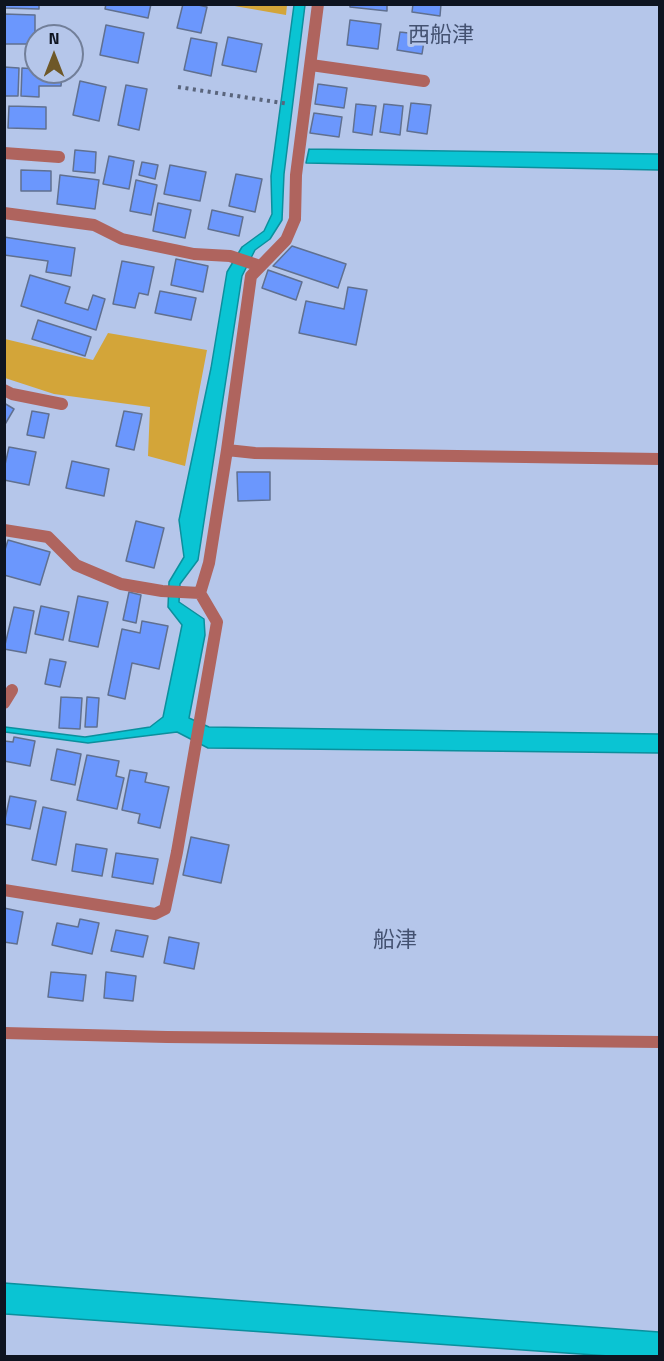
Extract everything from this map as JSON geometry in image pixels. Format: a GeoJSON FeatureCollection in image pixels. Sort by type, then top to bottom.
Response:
{"type":"FeatureCollection","features":[{"type":"Feature","properties":{"kind":"street"},"geometry":{"type":"LineString","coordinates":[[4,890],[155,914],[165,909],[217,622],[200,593],[209,563],[251,276],[286,240],[295,219],[296,175],[318,4]]}},
{"type":"Feature","properties":{"kind":"street"},"geometry":{"type":"LineString","coordinates":[[311,65],[424,81]]}},
{"type":"Feature","properties":{"kind":"street"},"geometry":{"type":"LineString","coordinates":[[4,153],[59,157]]}},
{"type":"Feature","properties":{"kind":"street"},"geometry":{"type":"LineString","coordinates":[[4,213],[94,225],[122,239],[194,254],[230,256],[260,266]]}},
{"type":"Feature","properties":{"kind":"street"},"geometry":{"type":"LineString","coordinates":[[4,390],[12,394],[62,404]]}},
{"type":"Feature","properties":{"kind":"street"},"geometry":{"type":"LineString","coordinates":[[227,450],[255,453],[660,459]]}},
{"type":"Feature","properties":{"kind":"street"},"geometry":{"type":"LineString","coordinates":[[4,530],[48,537],[76,565],[121,584],[162,591],[200,593]]}},
{"type":"Feature","properties":{"kind":"street"},"geometry":{"type":"LineString","coordinates":[[4,703],[12,690]]}},
{"type":"Feature","properties":{"kind":"street"},"geometry":{"type":"LineString","coordinates":[[4,1033],[660,1042]]}},
{"type":"Feature","properties":{"kind":"path"},"geometry":{"type":"LineString","coordinates":[[178,87],[276,102]]}},
{"type":"Feature","properties":{"kind":"shaded area"},"geometry":{"type":"Polygon","coordinates":[[[287,4],[286,15],[229,5],[287,4]]]}},
{"type":"Feature","properties":{"kind":"shaded area"},"geometry":{"type":"Polygon","coordinates":[[[294,5],[305,5],[284,174],[282,220],[270,239],[255,250],[242,276],[198,560],[180,584],[179,602],[204,619],[205,635],[189,718],[209,727],[659,734],[659,753],[208,748],[177,732],[88,743],[5,732],[5,727],[85,737],[150,727],[163,717],[182,625],[168,607],[169,582],[184,557],[179,520],[211,368],[227,272],[242,247],[264,231],[272,214],[271,176],[294,5]]]}},
{"type":"Feature","properties":{"kind":"shaded area"},"geometry":{"type":"Polygon","coordinates":[[[309,149],[659,154],[659,170],[306,163],[309,149]]]}},
{"type":"Feature","properties":{"kind":"shaded area"},"geometry":{"type":"Polygon","coordinates":[[[108,333],[207,350],[185,466],[148,456],[150,407],[54,394],[5,378],[5,339],[93,360],[108,333]]]}},
{"type":"Feature","properties":{"kind":"shaded area"},"geometry":{"type":"Polygon","coordinates":[[[4,1283],[659,1332],[659,1356],[609,1356],[5,1314],[4,1283]]]}},
{"type":"Feature","properties":{"kind":"building"},"geometry":{"type":"Polygon","coordinates":[[[4,4],[39,4],[39,9],[4,8],[4,4]]]}},
{"type":"Feature","properties":{"kind":"building"},"geometry":{"type":"Polygon","coordinates":[[[106,4],[151,4],[148,18],[105,9],[106,4]]]}},
{"type":"Feature","properties":{"kind":"building"},"geometry":{"type":"Polygon","coordinates":[[[183,4],[207,7],[201,33],[177,28],[183,4]]]}},
{"type":"Feature","properties":{"kind":"building"},"geometry":{"type":"Polygon","coordinates":[[[350,4],[387,4],[387,11],[350,7],[350,4]]]}},
{"type":"Feature","properties":{"kind":"building"},"geometry":{"type":"Polygon","coordinates":[[[413,4],[441,4],[440,16],[412,12],[413,4]]]}},
{"type":"Feature","properties":{"kind":"building"},"geometry":{"type":"Polygon","coordinates":[[[4,14],[35,15],[35,24],[24,24],[24,44],[4,44],[4,14]]]}},
{"type":"Feature","properties":{"kind":"building"},"geometry":{"type":"Polygon","coordinates":[[[350,20],[381,24],[378,49],[347,45],[350,20]]]}},
{"type":"Feature","properties":{"kind":"building"},"geometry":{"type":"Polygon","coordinates":[[[106,25],[144,33],[138,63],[100,55],[106,25]]]}},
{"type":"Feature","properties":{"kind":"building"},"geometry":{"type":"Polygon","coordinates":[[[400,32],[425,35],[422,54],[397,50],[400,32]]]}},
{"type":"Feature","properties":{"kind":"building"},"geometry":{"type":"Polygon","coordinates":[[[228,37],[262,44],[256,72],[222,65],[228,37]]]}},
{"type":"Feature","properties":{"kind":"building"},"geometry":{"type":"Polygon","coordinates":[[[191,38],[217,43],[211,76],[184,70],[191,38]]]}},
{"type":"Feature","properties":{"kind":"building"},"geometry":{"type":"Polygon","coordinates":[[[4,67],[19,68],[18,96],[4,96],[4,67]]]}},
{"type":"Feature","properties":{"kind":"building"},"geometry":{"type":"Polygon","coordinates":[[[22,68],[24,68],[24,84],[61,84],[61,86],[39,86],[39,97],[21,96],[22,68]]]}},
{"type":"Feature","properties":{"kind":"building"},"geometry":{"type":"Polygon","coordinates":[[[84,82],[106,87],[99,121],[73,115],[79,84],[84,84],[84,82]]]}},
{"type":"Feature","properties":{"kind":"building"},"geometry":{"type":"Polygon","coordinates":[[[318,84],[347,88],[344,108],[315,104],[318,84]]]}},
{"type":"Feature","properties":{"kind":"building"},"geometry":{"type":"Polygon","coordinates":[[[126,85],[147,89],[139,130],[118,125],[126,85]]]}},
{"type":"Feature","properties":{"kind":"building"},"geometry":{"type":"Polygon","coordinates":[[[411,103],[431,105],[427,134],[407,131],[411,103]]]}},
{"type":"Feature","properties":{"kind":"building"},"geometry":{"type":"Polygon","coordinates":[[[356,104],[376,106],[372,135],[353,132],[356,104]]]}},
{"type":"Feature","properties":{"kind":"building"},"geometry":{"type":"Polygon","coordinates":[[[384,104],[403,106],[400,135],[380,132],[384,104]]]}},
{"type":"Feature","properties":{"kind":"building"},"geometry":{"type":"Polygon","coordinates":[[[9,106],[46,107],[46,129],[8,128],[9,106]]]}},
{"type":"Feature","properties":{"kind":"building"},"geometry":{"type":"Polygon","coordinates":[[[314,113],[342,117],[339,137],[310,133],[314,113]]]}},
{"type":"Feature","properties":{"kind":"building"},"geometry":{"type":"Polygon","coordinates":[[[75,150],[96,152],[95,173],[73,171],[75,150]]]}},
{"type":"Feature","properties":{"kind":"building"},"geometry":{"type":"Polygon","coordinates":[[[109,156],[134,161],[129,189],[103,184],[109,156]]]}},
{"type":"Feature","properties":{"kind":"building"},"geometry":{"type":"Polygon","coordinates":[[[142,162],[158,165],[155,179],[139,175],[142,162]]]}},
{"type":"Feature","properties":{"kind":"building"},"geometry":{"type":"Polygon","coordinates":[[[170,165],[206,172],[200,201],[164,194],[170,165]]]}},
{"type":"Feature","properties":{"kind":"building"},"geometry":{"type":"Polygon","coordinates":[[[21,170],[51,171],[51,191],[21,191],[21,170]]]}},
{"type":"Feature","properties":{"kind":"building"},"geometry":{"type":"Polygon","coordinates":[[[236,174],[262,179],[255,212],[229,206],[236,174]]]}},
{"type":"Feature","properties":{"kind":"building"},"geometry":{"type":"Polygon","coordinates":[[[60,175],[99,180],[95,209],[57,204],[60,175]]]}},
{"type":"Feature","properties":{"kind":"building"},"geometry":{"type":"Polygon","coordinates":[[[136,180],[157,185],[151,215],[130,211],[136,180]]]}},
{"type":"Feature","properties":{"kind":"building"},"geometry":{"type":"Polygon","coordinates":[[[158,203],[191,210],[185,238],[153,231],[158,203]]]}},
{"type":"Feature","properties":{"kind":"building"},"geometry":{"type":"Polygon","coordinates":[[[212,210],[243,217],[239,236],[208,229],[212,210]]]}},
{"type":"Feature","properties":{"kind":"building"},"geometry":{"type":"Polygon","coordinates":[[[4,237],[75,248],[71,276],[46,272],[48,261],[4,255],[4,237]]]}},
{"type":"Feature","properties":{"kind":"building"},"geometry":{"type":"Polygon","coordinates":[[[292,246],[346,264],[338,288],[273,266],[292,246]]]}},
{"type":"Feature","properties":{"kind":"building"},"geometry":{"type":"Polygon","coordinates":[[[176,259],[208,266],[203,292],[171,285],[176,259]]]}},
{"type":"Feature","properties":{"kind":"building"},"geometry":{"type":"Polygon","coordinates":[[[122,261],[154,267],[148,295],[139,293],[135,308],[113,304],[122,261]]]}},
{"type":"Feature","properties":{"kind":"building"},"geometry":{"type":"Polygon","coordinates":[[[268,270],[302,282],[296,300],[262,288],[268,270]]]}},
{"type":"Feature","properties":{"kind":"building"},"geometry":{"type":"Polygon","coordinates":[[[30,275],[70,287],[65,303],[88,310],[93,295],[105,299],[96,330],[21,306],[30,275]]]}},
{"type":"Feature","properties":{"kind":"building"},"geometry":{"type":"Polygon","coordinates":[[[348,287],[367,290],[356,345],[299,333],[306,301],[344,309],[348,287]]]}},
{"type":"Feature","properties":{"kind":"building"},"geometry":{"type":"Polygon","coordinates":[[[160,291],[196,298],[191,320],[155,313],[160,291]]]}},
{"type":"Feature","properties":{"kind":"building"},"geometry":{"type":"Polygon","coordinates":[[[38,320],[91,337],[85,356],[32,339],[38,320]]]}},
{"type":"Feature","properties":{"kind":"building"},"geometry":{"type":"Polygon","coordinates":[[[4,403],[14,409],[4,426],[4,403]]]}},
{"type":"Feature","properties":{"kind":"building"},"geometry":{"type":"Polygon","coordinates":[[[32,411],[49,414],[44,438],[27,435],[32,411]]]}},
{"type":"Feature","properties":{"kind":"building"},"geometry":{"type":"Polygon","coordinates":[[[124,411],[142,414],[134,450],[116,446],[124,411]]]}},
{"type":"Feature","properties":{"kind":"building"},"geometry":{"type":"Polygon","coordinates":[[[9,447],[36,452],[29,485],[4,480],[9,447]]]}},
{"type":"Feature","properties":{"kind":"building"},"geometry":{"type":"Polygon","coordinates":[[[72,461],[109,469],[104,496],[66,488],[72,461]]]}},
{"type":"Feature","properties":{"kind":"building"},"geometry":{"type":"Polygon","coordinates":[[[237,472],[270,472],[270,500],[238,501],[237,472]]]}},
{"type":"Feature","properties":{"kind":"building"},"geometry":{"type":"Polygon","coordinates":[[[136,521],[164,528],[154,568],[126,561],[136,521]]]}},
{"type":"Feature","properties":{"kind":"building"},"geometry":{"type":"Polygon","coordinates":[[[8,540],[50,552],[40,585],[4,575],[4,553],[8,540]]]}},
{"type":"Feature","properties":{"kind":"building"},"geometry":{"type":"Polygon","coordinates":[[[129,592],[141,595],[136,623],[123,620],[129,592]]]}},
{"type":"Feature","properties":{"kind":"building"},"geometry":{"type":"Polygon","coordinates":[[[78,596],[108,602],[98,647],[69,641],[78,596]]]}},
{"type":"Feature","properties":{"kind":"building"},"geometry":{"type":"Polygon","coordinates":[[[41,606],[69,612],[63,640],[35,634],[41,606]]]}},
{"type":"Feature","properties":{"kind":"building"},"geometry":{"type":"Polygon","coordinates":[[[14,607],[34,611],[26,653],[4,649],[14,607]]]}},
{"type":"Feature","properties":{"kind":"building"},"geometry":{"type":"Polygon","coordinates":[[[142,621],[168,626],[159,669],[132,663],[125,699],[108,695],[122,629],[140,633],[142,621]]]}},
{"type":"Feature","properties":{"kind":"building"},"geometry":{"type":"Polygon","coordinates":[[[50,659],[66,662],[60,687],[45,684],[50,659]]]}},
{"type":"Feature","properties":{"kind":"building"},"geometry":{"type":"Polygon","coordinates":[[[61,697],[82,698],[80,729],[59,728],[61,697]]]}},
{"type":"Feature","properties":{"kind":"building"},"geometry":{"type":"Polygon","coordinates":[[[87,697],[99,698],[97,727],[85,727],[87,697]]]}},
{"type":"Feature","properties":{"kind":"building"},"geometry":{"type":"Polygon","coordinates":[[[14,737],[35,741],[30,766],[4,761],[4,741],[13,742],[14,737]]]}},
{"type":"Feature","properties":{"kind":"building"},"geometry":{"type":"Polygon","coordinates":[[[57,749],[81,754],[75,785],[51,780],[57,749]]]}},
{"type":"Feature","properties":{"kind":"building"},"geometry":{"type":"Polygon","coordinates":[[[87,755],[119,761],[116,776],[124,778],[117,809],[77,800],[87,755]]]}},
{"type":"Feature","properties":{"kind":"building"},"geometry":{"type":"Polygon","coordinates":[[[130,770],[147,773],[145,782],[169,787],[160,828],[138,823],[140,814],[122,810],[130,770]]]}},
{"type":"Feature","properties":{"kind":"building"},"geometry":{"type":"Polygon","coordinates":[[[10,796],[36,801],[30,829],[4,824],[10,796]]]}},
{"type":"Feature","properties":{"kind":"building"},"geometry":{"type":"Polygon","coordinates":[[[43,807],[66,812],[56,865],[32,860],[43,807]]]}},
{"type":"Feature","properties":{"kind":"building"},"geometry":{"type":"Polygon","coordinates":[[[191,837],[229,845],[221,883],[183,875],[191,837]]]}},
{"type":"Feature","properties":{"kind":"building"},"geometry":{"type":"Polygon","coordinates":[[[76,844],[107,849],[102,876],[72,871],[76,844]]]}},
{"type":"Feature","properties":{"kind":"building"},"geometry":{"type":"Polygon","coordinates":[[[116,853],[158,859],[153,884],[112,877],[116,853]]]}},
{"type":"Feature","properties":{"kind":"building"},"geometry":{"type":"Polygon","coordinates":[[[4,908],[23,912],[17,944],[4,942],[4,908]]]}},
{"type":"Feature","properties":{"kind":"building"},"geometry":{"type":"Polygon","coordinates":[[[80,919],[99,923],[92,954],[52,945],[57,923],[78,927],[80,919]]]}},
{"type":"Feature","properties":{"kind":"building"},"geometry":{"type":"Polygon","coordinates":[[[116,930],[148,936],[143,957],[111,951],[116,930]]]}},
{"type":"Feature","properties":{"kind":"building"},"geometry":{"type":"Polygon","coordinates":[[[169,937],[199,943],[194,969],[164,963],[169,937]]]}},
{"type":"Feature","properties":{"kind":"building"},"geometry":{"type":"Polygon","coordinates":[[[51,972],[86,975],[83,1001],[48,997],[51,972]]]}},
{"type":"Feature","properties":{"kind":"building"},"geometry":{"type":"Polygon","coordinates":[[[106,972],[136,976],[133,1001],[104,998],[106,972]]]}},
{"type":"Feature","properties":{"kind":"district","name":"西船津"},"geometry":{"type":"Point","coordinates":[441,37]}},
{"type":"Feature","properties":{"kind":"district","name":"船津"},"geometry":{"type":"Point","coordinates":[395,942]}}]}
